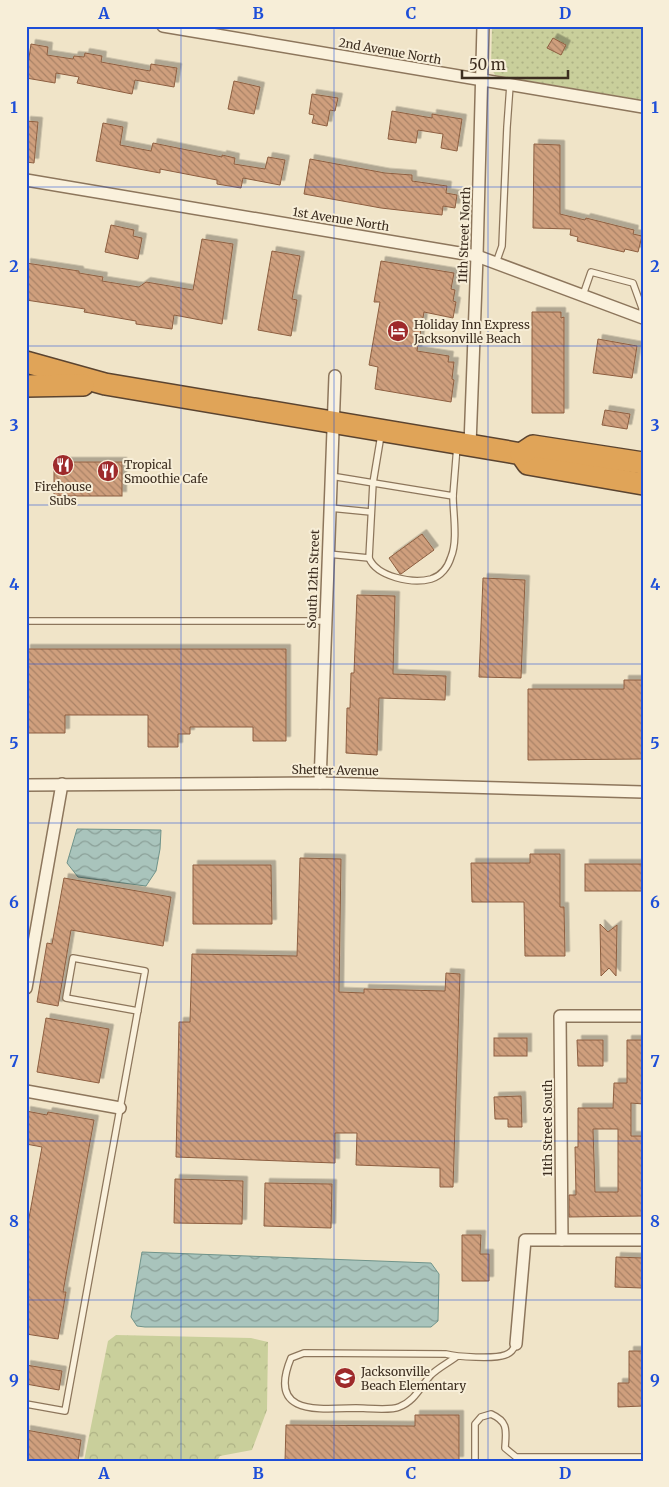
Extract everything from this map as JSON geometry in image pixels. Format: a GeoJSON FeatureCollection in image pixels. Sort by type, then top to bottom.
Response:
{"type":"FeatureCollection","features":[{"type":"Feature","properties":{"kind":"highway"},"geometry":{"type":"LineString","coordinates":[[26,362],[105,384],[521,454],[533,446],[643,464]]}},
{"type":"Feature","properties":{"kind":"highway"},"geometry":{"type":"LineString","coordinates":[[26,386],[105,384]]}},
{"type":"Feature","properties":{"kind":"highway"},"geometry":{"type":"LineString","coordinates":[[521,454],[528,464],[643,484]]}},
{"type":"Feature","properties":{"kind":"highway"},"geometry":{"type":"LineString","coordinates":[[611,479],[628,474],[643,476]]}},
{"type":"Feature","properties":{"kind":"street","name":"2nd Avenue North"},"geometry":{"type":"LineString","coordinates":[[163,26],[643,107]]}},
{"type":"Feature","properties":{"kind":"street","name":"11th Street North"},"geometry":{"type":"LineString","coordinates":[[463,444],[477,256],[483,26]]}},
{"type":"Feature","properties":{"kind":"street","name":"1st Avenue North"},"geometry":{"type":"LineString","coordinates":[[26,180],[477,256],[642,318]]}},
{"type":"Feature","properties":{"kind":"street","name":"South 12th Street"},"geometry":{"type":"LineString","coordinates":[[320,783],[334,376]]}},
{"type":"Feature","properties":{"kind":"street","name":"Shetter Avenue"},"geometry":{"type":"LineString","coordinates":[[26,785],[320,783],[643,792]]}},
{"type":"Feature","properties":{"kind":"street"},"geometry":{"type":"LineString","coordinates":[[26,988],[62,784]]}},
{"type":"Feature","properties":{"kind":"street","name":"11th Street South"},"geometry":{"type":"LineString","coordinates":[[562,1240],[560,1016],[643,1016]]}},
{"type":"Feature","properties":{"kind":"street"},"geometry":{"type":"LineString","coordinates":[[26,1090],[120,1108]]}},
{"type":"Feature","properties":{"kind":"street"},"geometry":{"type":"LineString","coordinates":[[516,1344],[525,1240],[643,1240]]}},
{"type":"Feature","properties":{"kind":"lane"},"geometry":{"type":"LineString","coordinates":[[496,263],[502,246],[510,85]]}},
{"type":"Feature","properties":{"kind":"lane"},"geometry":{"type":"LineString","coordinates":[[582,295],[591,272],[633,283],[642,308],[642,318]]}},
{"type":"Feature","properties":{"kind":"lane"},"geometry":{"type":"LineString","coordinates":[[382,430],[372,483],[369,558],[375,568],[399,578],[421,581],[431,579],[439,575],[448,564],[453,551],[452,496],[463,444]]}},
{"type":"Feature","properties":{"kind":"lane"},"geometry":{"type":"LineString","coordinates":[[331,476],[452,496]]}},
{"type":"Feature","properties":{"kind":"lane"},"geometry":{"type":"LineString","coordinates":[[330,508],[371,512]]}},
{"type":"Feature","properties":{"kind":"lane"},"geometry":{"type":"LineString","coordinates":[[328,554],[369,558]]}},
{"type":"Feature","properties":{"kind":"lane"},"geometry":{"type":"LineString","coordinates":[[26,622],[326,622]]}},
{"type":"Feature","properties":{"kind":"lane"},"geometry":{"type":"LineString","coordinates":[[26,1404],[65,1411],[138,1011],[145,971],[73,958],[66,998],[138,1011]]}},
{"type":"Feature","properties":{"kind":"lane"},"geometry":{"type":"LineString","coordinates":[[456,1357],[432,1374],[414,1398],[398,1408],[311,1409],[292,1402],[285,1390],[285,1372],[291,1358],[304,1353],[446,1354],[456,1357],[504,1356],[513,1351],[516,1344]]}},
{"type":"Feature","properties":{"kind":"lane"},"geometry":{"type":"LineString","coordinates":[[475,1461],[475,1424],[481,1417],[491,1414],[500,1418],[506,1426],[506,1448],[515,1459],[643,1457]]}},
{"type":"Feature","properties":{"kind":"green space"},"geometry":{"type":"Polygon","coordinates":[[[492,26],[643,26],[643,100],[495,75],[491,67],[492,26]]]}},
{"type":"Feature","properties":{"kind":"green space"},"geometry":{"type":"Polygon","coordinates":[[[116,1335],[251,1338],[268,1342],[267,1410],[252,1450],[220,1456],[217,1461],[84,1461],[108,1341],[116,1335]]]}},
{"type":"Feature","properties":{"kind":"water"},"geometry":{"type":"Polygon","coordinates":[[[77,829],[161,830],[156,871],[146,886],[78,877],[67,863],[77,829]]]}},
{"type":"Feature","properties":{"kind":"water"},"geometry":{"type":"Polygon","coordinates":[[[142,1252],[431,1263],[439,1274],[438,1321],[431,1327],[137,1326],[131,1317],[142,1252]]]}},
{"type":"Feature","properties":{"kind":"building"},"geometry":{"type":"Polygon","coordinates":[[[553,38],[566,45],[561,55],[547,48],[553,38]]]}},
{"type":"Feature","properties":{"kind":"building"},"geometry":{"type":"Polygon","coordinates":[[[31,44],[48,47],[47,55],[73,59],[74,56],[84,57],[85,53],[102,56],[101,62],[150,71],[151,64],[177,68],[174,87],[135,80],[132,94],[77,83],[79,77],[56,73],[55,83],[26,78],[31,44]]]}},
{"type":"Feature","properties":{"kind":"building"},"geometry":{"type":"Polygon","coordinates":[[[234,81],[260,87],[254,114],[228,109],[234,81]]]}},
{"type":"Feature","properties":{"kind":"building"},"geometry":{"type":"Polygon","coordinates":[[[312,94],[338,98],[335,111],[330,110],[327,126],[312,123],[314,115],[309,114],[312,94]]]}},
{"type":"Feature","properties":{"kind":"building"},"geometry":{"type":"Polygon","coordinates":[[[392,111],[432,118],[432,114],[462,119],[457,151],[441,148],[443,134],[418,130],[416,143],[388,139],[392,111]]]}},
{"type":"Feature","properties":{"kind":"building"},"geometry":{"type":"Polygon","coordinates":[[[26,121],[38,122],[34,163],[26,162],[26,121]]]}},
{"type":"Feature","properties":{"kind":"building"},"geometry":{"type":"Polygon","coordinates":[[[103,123],[123,127],[120,145],[151,151],[153,143],[235,158],[234,164],[265,169],[268,157],[285,160],[280,185],[243,178],[241,188],[217,184],[217,180],[160,169],[160,173],[96,161],[103,123]]]}},
{"type":"Feature","properties":{"kind":"building"},"geometry":{"type":"Polygon","coordinates":[[[534,144],[560,145],[560,214],[585,220],[586,218],[634,230],[633,234],[642,236],[638,252],[625,249],[624,252],[577,241],[578,237],[570,235],[571,229],[533,228],[534,144]]]}},
{"type":"Feature","properties":{"kind":"building"},"geometry":{"type":"Polygon","coordinates":[[[310,159],[385,173],[412,175],[412,181],[447,186],[446,193],[457,195],[455,208],[443,206],[442,215],[381,208],[304,194],[310,159]]]}},
{"type":"Feature","properties":{"kind":"building"},"geometry":{"type":"Polygon","coordinates":[[[111,225],[134,230],[133,236],[142,238],[138,259],[105,252],[111,225]]]}},
{"type":"Feature","properties":{"kind":"building"},"geometry":{"type":"Polygon","coordinates":[[[202,239],[233,244],[222,324],[174,315],[172,329],[136,324],[136,321],[84,312],[85,309],[26,300],[26,263],[79,271],[79,273],[103,277],[102,281],[139,287],[146,282],[193,290],[202,239]]]}},
{"type":"Feature","properties":{"kind":"building"},"geometry":{"type":"Polygon","coordinates":[[[272,251],[300,256],[292,299],[297,300],[291,336],[258,330],[272,251]]]}},
{"type":"Feature","properties":{"kind":"building","name":"Holiday Inn Express Jacksonville Beach"},"geometry":{"type":"Polygon","coordinates":[[[381,261],[454,273],[451,289],[455,290],[453,301],[456,302],[453,318],[424,312],[417,351],[449,356],[448,362],[454,362],[451,402],[375,389],[378,367],[369,365],[380,302],[374,302],[381,261]]]}},
{"type":"Feature","properties":{"kind":"building"},"geometry":{"type":"Polygon","coordinates":[[[532,312],[561,312],[561,318],[564,317],[564,413],[532,413],[532,312]]]}},
{"type":"Feature","properties":{"kind":"building"},"geometry":{"type":"Polygon","coordinates":[[[598,339],[637,346],[632,378],[593,373],[598,339]]]}},
{"type":"Feature","properties":{"kind":"building"},"geometry":{"type":"Polygon","coordinates":[[[605,410],[630,414],[627,429],[602,425],[605,410]]]}},
{"type":"Feature","properties":{"kind":"building"},"geometry":{"type":"Polygon","coordinates":[[[54,462],[122,462],[122,496],[54,496],[54,462]]]}},
{"type":"Feature","properties":{"kind":"building"},"geometry":{"type":"Polygon","coordinates":[[[422,534],[434,550],[400,574],[389,558],[422,534]]]}},
{"type":"Feature","properties":{"kind":"building"},"geometry":{"type":"Polygon","coordinates":[[[483,578],[525,580],[521,678],[479,677],[483,578]]]}},
{"type":"Feature","properties":{"kind":"building"},"geometry":{"type":"Polygon","coordinates":[[[357,595],[395,596],[393,674],[446,676],[445,700],[379,698],[377,755],[346,753],[347,708],[350,708],[351,673],[354,673],[357,595]]]}},
{"type":"Feature","properties":{"kind":"building"},"geometry":{"type":"Polygon","coordinates":[[[26,649],[286,649],[286,741],[253,741],[253,727],[190,727],[190,734],[178,734],[178,747],[148,747],[148,715],[65,715],[65,733],[26,733],[26,649]]]}},
{"type":"Feature","properties":{"kind":"building"},"geometry":{"type":"Polygon","coordinates":[[[624,680],[642,680],[643,759],[528,760],[528,689],[624,689],[624,680]]]}},
{"type":"Feature","properties":{"kind":"building"},"geometry":{"type":"Polygon","coordinates":[[[530,854],[560,854],[560,907],[564,907],[565,956],[525,956],[524,902],[472,902],[471,863],[530,863],[530,854]]]}},
{"type":"Feature","properties":{"kind":"building"},"geometry":{"type":"Polygon","coordinates":[[[300,858],[341,859],[339,992],[364,993],[364,989],[445,991],[446,973],[460,974],[453,1187],[440,1187],[440,1168],[356,1165],[357,1133],[335,1133],[335,1163],[176,1157],[179,1022],[190,1022],[192,954],[297,956],[300,858]]]}},
{"type":"Feature","properties":{"kind":"building"},"geometry":{"type":"Polygon","coordinates":[[[585,864],[643,864],[643,891],[585,891],[585,864]]]}},
{"type":"Feature","properties":{"kind":"building"},"geometry":{"type":"Polygon","coordinates":[[[193,865],[271,865],[272,924],[193,924],[193,865]]]}},
{"type":"Feature","properties":{"kind":"building"},"geometry":{"type":"Polygon","coordinates":[[[64,878],[171,897],[163,946],[71,930],[58,1006],[37,1002],[47,943],[52,944],[64,878]]]}},
{"type":"Feature","properties":{"kind":"building"},"geometry":{"type":"Polygon","coordinates":[[[600,924],[608,932],[617,925],[616,976],[609,968],[601,976],[600,924]]]}},
{"type":"Feature","properties":{"kind":"building"},"geometry":{"type":"Polygon","coordinates":[[[46,1018],[109,1029],[99,1083],[37,1072],[46,1018]]]}},
{"type":"Feature","properties":{"kind":"building"},"geometry":{"type":"Polygon","coordinates":[[[494,1038],[527,1038],[527,1056],[494,1056],[494,1038]]]}},
{"type":"Feature","properties":{"kind":"building"},"geometry":{"type":"Polygon","coordinates":[[[577,1040],[603,1040],[603,1066],[578,1066],[577,1040]]]}},
{"type":"Feature","properties":{"kind":"building"},"geometry":{"type":"Polygon","coordinates":[[[627,1040],[643,1040],[643,1104],[631,1103],[631,1136],[643,1136],[643,1216],[569,1217],[569,1195],[576,1195],[575,1147],[578,1147],[578,1108],[613,1108],[614,1083],[627,1083],[627,1040]],[[593,1129],[595,1192],[618,1192],[618,1129],[593,1129]]]}},
{"type":"Feature","properties":{"kind":"building"},"geometry":{"type":"Polygon","coordinates":[[[521,1096],[522,1127],[508,1127],[508,1119],[495,1119],[494,1097],[521,1096]]]}},
{"type":"Feature","properties":{"kind":"building"},"geometry":{"type":"Polygon","coordinates":[[[26,1111],[47,1115],[48,1112],[94,1120],[63,1292],[66,1292],[58,1339],[26,1334],[26,1234],[42,1147],[26,1144],[26,1111]]]}},
{"type":"Feature","properties":{"kind":"building"},"geometry":{"type":"Polygon","coordinates":[[[175,1179],[243,1181],[242,1224],[174,1223],[175,1179]]]}},
{"type":"Feature","properties":{"kind":"building"},"geometry":{"type":"Polygon","coordinates":[[[265,1183],[332,1184],[331,1228],[264,1226],[265,1183]]]}},
{"type":"Feature","properties":{"kind":"building"},"geometry":{"type":"Polygon","coordinates":[[[462,1235],[481,1235],[480,1254],[489,1254],[489,1281],[462,1281],[462,1235]]]}},
{"type":"Feature","properties":{"kind":"building"},"geometry":{"type":"Polygon","coordinates":[[[616,1257],[643,1258],[642,1288],[615,1287],[616,1257]]]}},
{"type":"Feature","properties":{"kind":"building"},"geometry":{"type":"Polygon","coordinates":[[[629,1351],[643,1351],[643,1406],[618,1407],[618,1383],[629,1383],[629,1351]]]}},
{"type":"Feature","properties":{"kind":"building"},"geometry":{"type":"Polygon","coordinates":[[[26,1365],[62,1371],[59,1390],[26,1384],[26,1365]]]}},
{"type":"Feature","properties":{"kind":"building"},"geometry":{"type":"Polygon","coordinates":[[[415,1415],[459,1415],[459,1461],[285,1461],[286,1425],[415,1426],[415,1415]]]}},
{"type":"Feature","properties":{"kind":"building"},"geometry":{"type":"Polygon","coordinates":[[[26,1430],[81,1440],[78,1461],[26,1461],[26,1430]]]}},
{"type":"Feature","properties":{"kind":"place","name":"Holiday Inn Express Jacksonville Beach"},"geometry":{"type":"Point","coordinates":[398,331]}},
{"type":"Feature","properties":{"kind":"place","name":"Firehouse Subs"},"geometry":{"type":"Point","coordinates":[63,465]}},
{"type":"Feature","properties":{"kind":"place","name":"Tropical Smoothie Cafe"},"geometry":{"type":"Point","coordinates":[108,471]}},
{"type":"Feature","properties":{"kind":"place","name":"Jacksonville Beach Elementary"},"geometry":{"type":"Point","coordinates":[345,1378]}}]}
